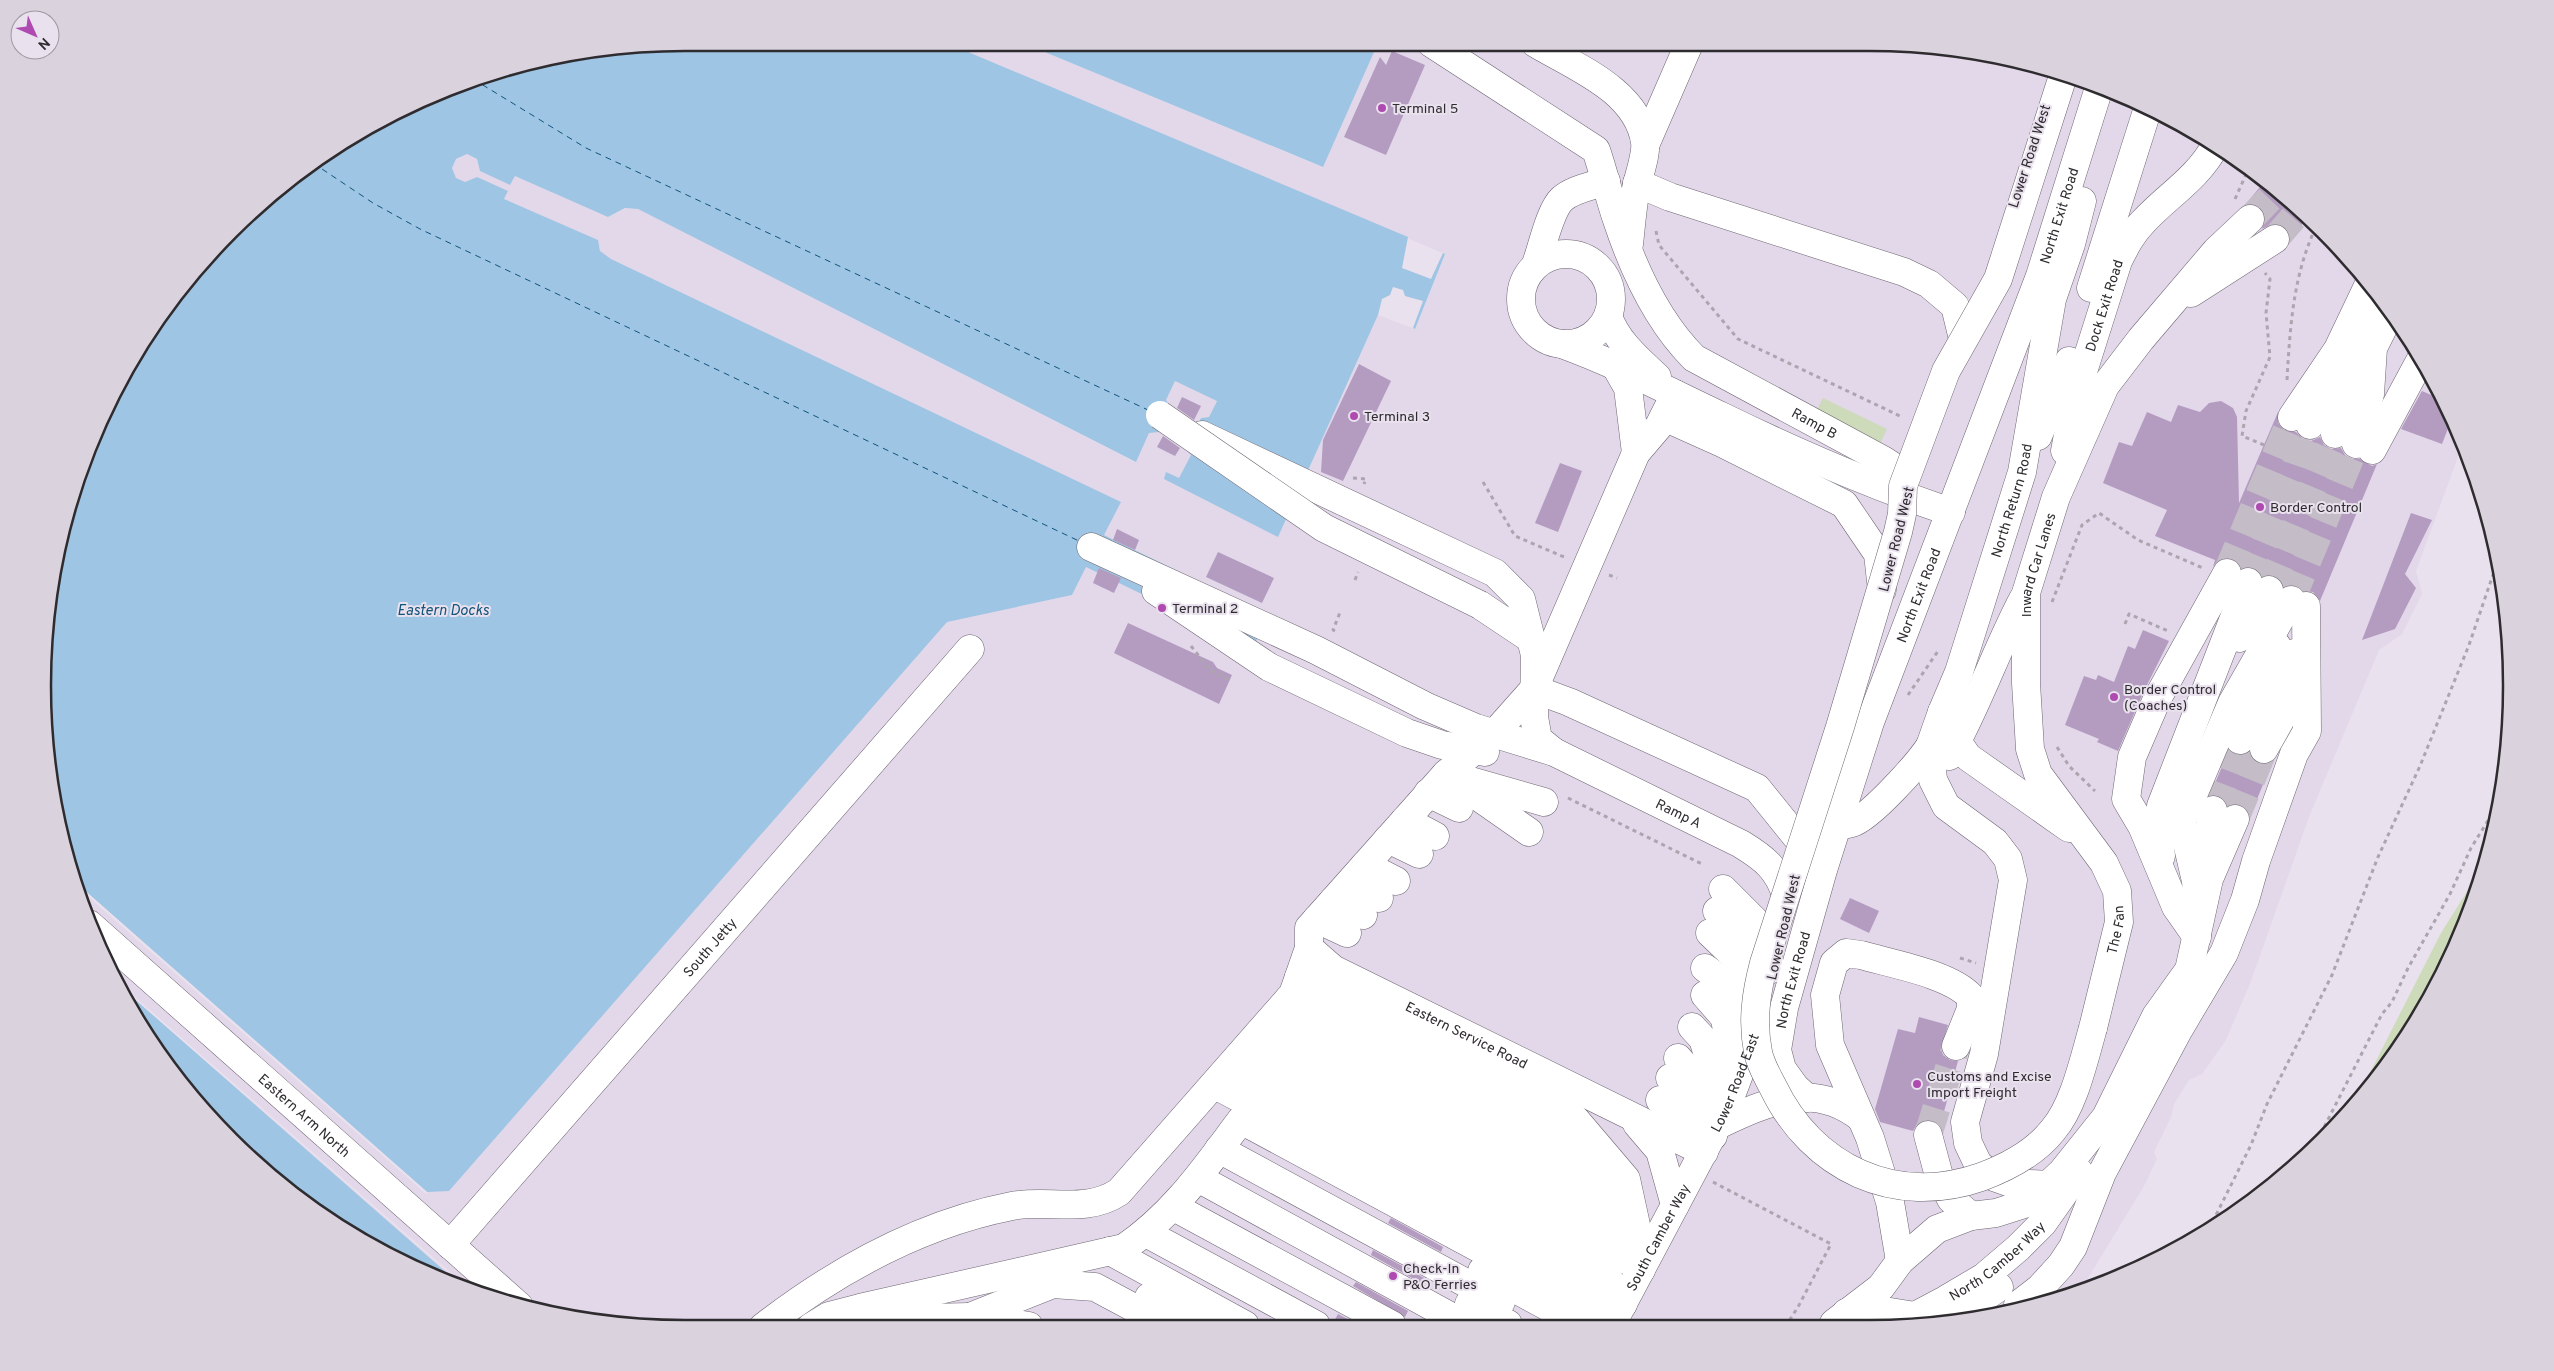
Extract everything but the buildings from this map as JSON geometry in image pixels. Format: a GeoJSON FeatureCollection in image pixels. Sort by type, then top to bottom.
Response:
{"type":"FeatureCollection","features":[{"type":"Feature","properties":{"kind":"lane"},"geometry":{"type":"LineString","coordinates":[[1443,51],[1596,150],[1629,250],[1643,281],[1671,328]]}},
{"type":"Feature","properties":{"kind":"lane"},"geometry":{"type":"LineString","coordinates":[[1547,51],[1601,82],[1626,100],[1639,122],[1646,143]]}},
{"type":"Feature","properties":{"kind":"lane"},"geometry":{"type":"LineString","coordinates":[[1629,250],[1637,183],[1646,143],[1686,51]]}},
{"type":"Feature","properties":{"kind":"lane","name":"Lower Road West"},"geometry":{"type":"LineString","coordinates":[[1765,1002],[1805,836],[1845,699],[1882,597],[1904,491],[2000,244],[2054,79]]}},
{"type":"Feature","properties":{"kind":"lane"},"geometry":{"type":"LineString","coordinates":[[1904,491],[1946,371],[1998,279],[2061,82]]}},
{"type":"Feature","properties":{"kind":"lane","name":"North Exit Road"},"geometry":{"type":"LineString","coordinates":[[1808,1098],[1795,1087],[1782,1069],[1777,1050],[1784,1008],[1870,722],[2040,276],[2097,95]]}},
{"type":"Feature","properties":{"kind":"lane","name":"North Return Road"},"geometry":{"type":"LineString","coordinates":[[1930,746],[1959,672],[2022,472],[2052,298],[2071,244],[2092,163],[2113,101]]}},
{"type":"Feature","properties":{"kind":"lane"},"geometry":{"type":"LineString","coordinates":[[2022,472],[2065,374],[2146,115]]}},
{"type":"Feature","properties":{"kind":"lane","name":"Dock Exit Road"},"geometry":{"type":"LineString","coordinates":[[2056,497],[2075,397],[2118,261],[2129,240],[2142,222],[2195,175],[2211,152]]}},
{"type":"Feature","properties":{"kind":"lane"},"geometry":{"type":"LineString","coordinates":[[1606,181],[1562,199],[1551,220],[1536,264],[1526,276],[1521,290],[1523,313],[1535,332],[1547,340],[1615,365],[1722,442],[1844,504],[1878,554],[1882,597]]}},
{"type":"Feature","properties":{"kind":"lane"},"geometry":{"type":"LineString","coordinates":[[1637,183],[1670,197],[1904,272],[1929,284],[1954,306],[1964,339]]}},
{"type":"Feature","properties":{"kind":"lane","name":"Inward Car Lanes"},"geometry":{"type":"LineString","coordinates":[[2084,839],[2038,774],[2030,749],[2026,683],[2026,593],[2056,497],[2105,386],[2167,308],[2216,251],[2242,210]]}},
{"type":"Feature","properties":{"kind":"lane"},"geometry":{"type":"LineString","coordinates":[[2167,308],[2275,239]]}},
{"type":"Feature","properties":{"kind":"lane"},"geometry":{"type":"LineString","coordinates":[[1536,264],[1560,253],[1573,253],[1586,257],[1596,264],[1607,277],[1671,328]]}},
{"type":"Feature","properties":{"kind":"lane"},"geometry":{"type":"LineString","coordinates":[[1562,344],[1576,343],[1590,338],[1601,329],[1612,303],[1607,277]]}},
{"type":"Feature","properties":{"kind":"lane"},"geometry":{"type":"LineString","coordinates":[[2333,434],[2338,349],[2366,291]]}},
{"type":"Feature","properties":{"kind":"lane"},"geometry":{"type":"LineString","coordinates":[[2333,434],[2372,299]]}},
{"type":"Feature","properties":{"kind":"lane"},"geometry":{"type":"LineString","coordinates":[[2333,434],[2354,356],[2378,308]]}},
{"type":"Feature","properties":{"kind":"lane"},"geometry":{"type":"LineString","coordinates":[[1608,316],[1612,328],[1669,405],[1904,491],[1951,512]]}},
{"type":"Feature","properties":{"kind":"lane"},"geometry":{"type":"LineString","coordinates":[[2333,434],[2370,394],[2373,348],[2387,320]]}},
{"type":"Feature","properties":{"kind":"lane","name":"Ramp B"},"geometry":{"type":"LineString","coordinates":[[1671,328],[1694,358],[1883,460],[1896,469],[1904,491]]}},
{"type":"Feature","properties":{"kind":"lane"},"geometry":{"type":"LineString","coordinates":[[1615,365],[1628,388],[1636,453]]}},
{"type":"Feature","properties":{"kind":"lane"},"geometry":{"type":"LineString","coordinates":[[2333,434],[2416,365]]}},
{"type":"Feature","properties":{"kind":"lane"},"geometry":{"type":"LineString","coordinates":[[772,1320],[804,1296],[890,1245],[936,1228],[1019,1205],[1038,1203],[1077,1205],[1106,1201],[1119,1192],[1137,1174],[1259,1033],[1370,861],[1534,689],[1636,453],[1659,426],[1669,405]]}},
{"type":"Feature","properties":{"kind":"lane"},"geometry":{"type":"LineString","coordinates":[[1531,638],[1480,605],[1324,528],[1160,415],[1496,573],[1521,599],[1531,638],[1534,656],[1534,717],[1538,739],[1554,752]]}},
{"type":"Feature","properties":{"kind":"lane","name":"The Fan"},"geometry":{"type":"LineString","coordinates":[[1904,491],[1898,532],[1840,727],[1756,993],[1755,1019],[1758,1054],[1782,1104],[1798,1127],[1819,1148],[1862,1176],[1890,1184],[1921,1188],[1963,1183],[2008,1167],[2054,1130],[2074,1091],[2093,1028],[2119,922],[2117,891],[2104,864],[2084,839]]}},
{"type":"Feature","properties":{"kind":"lane"},"geometry":{"type":"LineString","coordinates":[[1485,742],[1442,745],[1406,733],[1269,667],[1092,547],[1324,640],[1425,706],[1485,742],[1511,754],[1554,752]]}},
{"type":"Feature","properties":{"kind":"lane"},"geometry":{"type":"LineString","coordinates":[[2198,929],[2176,907],[2142,826],[2126,799],[2132,757],[2157,699],[2189,640],[2261,588]]}},
{"type":"Feature","properties":{"kind":"lane"},"geometry":{"type":"LineString","coordinates":[[2169,677],[2261,588]]}},
{"type":"Feature","properties":{"kind":"lane"},"geometry":{"type":"LineString","coordinates":[[2163,875],[2159,837],[2161,806],[2204,694],[2261,588]]}},
{"type":"Feature","properties":{"kind":"lane"},"geometry":{"type":"LineString","coordinates":[[2252,744],[2282,717],[2261,588]]}},
{"type":"Feature","properties":{"kind":"lane"},"geometry":{"type":"LineString","coordinates":[[2024,1300],[2040,1288],[2073,1247],[2102,1173],[2179,1029],[2224,953],[2245,900],[2256,861],[2294,754],[2308,732],[2261,588]]}},
{"type":"Feature","properties":{"kind":"lane"},"geometry":{"type":"LineString","coordinates":[[2198,929],[2196,882],[2182,821],[2232,703],[2261,588]]}},
{"type":"Feature","properties":{"kind":"lane"},"geometry":{"type":"LineString","coordinates":[[1935,785],[1969,722],[2008,627],[2026,593]]}},
{"type":"Feature","properties":{"kind":"lane","name":"South Jetty"},"geometry":{"type":"LineString","coordinates":[[450,1245],[970,649]]}},
{"type":"Feature","properties":{"kind":"lane"},"geometry":{"type":"LineString","coordinates":[[1534,689],[1569,702],[1757,788],[1805,836],[1838,825],[1853,823],[1870,810],[1919,763],[1930,746]]}},
{"type":"Feature","properties":{"kind":"lane"},"geometry":{"type":"LineString","coordinates":[[1942,712],[1947,727],[1968,757],[2084,839]]}},
{"type":"Feature","properties":{"kind":"lane"},"geometry":{"type":"LineString","coordinates":[[1930,746],[1935,785],[1946,806],[1996,842],[2008,859],[2013,880],[1984,1054],[1965,1122],[1968,1143],[1978,1164],[1994,1177],[2011,1183],[2049,1185]]}},
{"type":"Feature","properties":{"kind":"lane","name":"Ramp A"},"geometry":{"type":"LineString","coordinates":[[1554,752],[1762,856],[1781,880],[1786,895]]}},
{"type":"Feature","properties":{"kind":"lane"},"geometry":{"type":"LineString","coordinates":[[1370,861],[1542,812]]}},
{"type":"Feature","properties":{"kind":"lane"},"geometry":{"type":"LineString","coordinates":[[2179,1029],[2189,970],[2209,879],[2208,839],[2224,814]]}},
{"type":"Feature","properties":{"kind":"lane"},"geometry":{"type":"LineString","coordinates":[[1370,861],[1399,876]]}},
{"type":"Feature","properties":{"kind":"lane"},"geometry":{"type":"LineString","coordinates":[[1370,861],[1399,876]]}},
{"type":"Feature","properties":{"kind":"lane"},"geometry":{"type":"LineString","coordinates":[[1370,861],[1399,876]]}},
{"type":"Feature","properties":{"kind":"lane"},"geometry":{"type":"LineString","coordinates":[[1370,861],[1399,876]]}},
{"type":"Feature","properties":{"kind":"lane"},"geometry":{"type":"LineString","coordinates":[[1370,861],[1399,876]]}},
{"type":"Feature","properties":{"kind":"lane","name":"Eastern Service Road"},"geometry":{"type":"LineString","coordinates":[[1370,861],[1333,969],[1630,1116],[1715,1131]]}},
{"type":"Feature","properties":{"kind":"lane"},"geometry":{"type":"LineString","coordinates":[[2198,929],[2256,861]]}},
{"type":"Feature","properties":{"kind":"lane"},"geometry":{"type":"LineString","coordinates":[[1715,1131],[1699,1047],[1696,996],[1746,925],[1762,966],[1765,1002]]}},
{"type":"Feature","properties":{"kind":"lane","name":"Eastern Arm North"},"geometry":{"type":"LineString","coordinates":[[104,938],[504,1293]]}},
{"type":"Feature","properties":{"kind":"lane"},"geometry":{"type":"LineString","coordinates":[[1900,1261],[1890,1202],[1870,1138],[1830,1045],[1825,995],[1834,963],[1846,953],[1861,955],[1949,981],[1963,988],[1971,997],[1971,1009],[1956,1046]]}},
{"type":"Feature","properties":{"kind":"lane"},"geometry":{"type":"LineString","coordinates":[[1696,996],[1728,963],[1745,986],[1752,1043]]}},
{"type":"Feature","properties":{"kind":"lane"},"geometry":{"type":"LineString","coordinates":[[1840,1318],[1881,1287],[1900,1261],[1936,1229],[1970,1216],[1996,1214],[2030,1202],[2049,1185],[2106,1117],[2156,1016],[2189,970]]}},
{"type":"Feature","properties":{"kind":"lane"},"geometry":{"type":"LineString","coordinates":[[1963,988],[1998,972]]}},
{"type":"Feature","properties":{"kind":"lane"},"geometry":{"type":"LineString","coordinates":[[1696,996],[1715,988],[1731,1005],[1752,1043]]}},
{"type":"Feature","properties":{"kind":"lane"},"geometry":{"type":"LineString","coordinates":[[1696,996],[1725,1018],[1728,1038],[1715,1131]]}},
{"type":"Feature","properties":{"kind":"lane"},"geometry":{"type":"LineString","coordinates":[[1696,996],[1715,1131]]}},
{"type":"Feature","properties":{"kind":"lane","name":"Lower Road East"},"geometry":{"type":"LineString","coordinates":[[1715,1131],[1752,1043],[1765,1002]]}},
{"type":"Feature","properties":{"kind":"lane"},"geometry":{"type":"LineString","coordinates":[[1259,1033],[1326,1008],[1462,1073],[1596,1143],[1626,1179],[1629,1275]]}},
{"type":"Feature","properties":{"kind":"lane"},"geometry":{"type":"LineString","coordinates":[[1259,1033],[1458,1083],[1614,1165]]}},
{"type":"Feature","properties":{"kind":"lane"},"geometry":{"type":"LineString","coordinates":[[1259,1033],[1605,1282],[1629,1275]]}},
{"type":"Feature","properties":{"kind":"lane"},"geometry":{"type":"LineString","coordinates":[[1259,1033],[1589,1215],[1615,1235],[1629,1275]]}},
{"type":"Feature","properties":{"kind":"lane"},"geometry":{"type":"LineString","coordinates":[[1259,1033],[1345,1040],[1452,1093],[1609,1175],[1625,1194],[1629,1275]]}},
{"type":"Feature","properties":{"kind":"lane"},"geometry":{"type":"LineString","coordinates":[[1715,1131],[1769,1102],[1817,1096],[1841,1106],[1861,1118]]}},
{"type":"Feature","properties":{"kind":"lane","name":"Eastern Service Road"},"geometry":{"type":"LineString","coordinates":[[1630,1116],[1660,1151],[1675,1204]]}},
{"type":"Feature","properties":{"kind":"lane","name":"North Camber Way"},"geometry":{"type":"LineString","coordinates":[[1840,1318],[1878,1310],[1914,1316],[1984,1277],[2043,1223],[2086,1162],[2106,1117]]}},
{"type":"Feature","properties":{"kind":"lane"},"geometry":{"type":"LineString","coordinates":[[822,1320],[845,1312],[1078,1258],[1176,1197],[1241,1120],[1629,1275]]}},
{"type":"Feature","properties":{"kind":"lane","name":"South Camber Way"},"geometry":{"type":"LineString","coordinates":[[1629,1275],[1675,1204],[1715,1131]]}},
{"type":"Feature","properties":{"kind":"lane"},"geometry":{"type":"LineString","coordinates":[[1928,1135],[1940,1176],[1951,1199],[1970,1216]]}},
{"type":"Feature","properties":{"kind":"lane","name":"North Camber Way"},"geometry":{"type":"LineString","coordinates":[[1963,1312],[2002,1285],[2055,1237],[2102,1173]]}},
{"type":"Feature","properties":{"kind":"lane"},"geometry":{"type":"LineString","coordinates":[[1176,1197],[1567,1320]]}},
{"type":"Feature","properties":{"kind":"lane"},"geometry":{"type":"LineString","coordinates":[[1176,1197],[1498,1320]]}},
{"type":"Feature","properties":{"kind":"lane"},"geometry":{"type":"LineString","coordinates":[[1176,1197],[1530,1320]]}},
{"type":"Feature","properties":{"kind":"lane"},"geometry":{"type":"LineString","coordinates":[[1176,1197],[1457,1320]]}},
{"type":"Feature","properties":{"kind":"lane"},"geometry":{"type":"LineString","coordinates":[[1176,1197],[1421,1320]]}},
{"type":"Feature","properties":{"kind":"lane"},"geometry":{"type":"LineString","coordinates":[[1176,1197],[1384,1320]]}},
{"type":"Feature","properties":{"kind":"lane"},"geometry":{"type":"LineString","coordinates":[[1176,1197],[1346,1320]]}},
{"type":"Feature","properties":{"kind":"lane"},"geometry":{"type":"LineString","coordinates":[[1176,1197],[1311,1320]]}},
{"type":"Feature","properties":{"kind":"lane"},"geometry":{"type":"LineString","coordinates":[[1176,1197],[1276,1320]]}},
{"type":"Feature","properties":{"kind":"lane"},"geometry":{"type":"LineString","coordinates":[[1176,1197],[1242,1320]]}},
{"type":"Feature","properties":{"kind":"lane"},"geometry":{"type":"LineString","coordinates":[[1078,1258],[1194,1320]]}},
{"type":"Feature","properties":{"kind":"lane"},"geometry":{"type":"LineString","coordinates":[[990,1320],[1053,1284],[1095,1287],[1155,1320]]}},
{"type":"Feature","properties":{"kind":"lane"},"geometry":{"type":"LineString","coordinates":[[1053,1284],[1118,1320]]}},
{"type":"Feature","properties":{"kind":"lane"},"geometry":{"type":"LineString","coordinates":[[916,1320],[926,1318],[945,1320]]}},
{"type":"Feature","properties":{"kind":"path"},"geometry":{"type":"LineString","coordinates":[[2242,210],[2247,176]]}},
{"type":"Feature","properties":{"kind":"path"},"geometry":{"type":"LineString","coordinates":[[1656,228],[1659,245],[1738,340],[1900,416]]}},
{"type":"Feature","properties":{"kind":"path"},"geometry":{"type":"LineString","coordinates":[[2313,233],[2304,252],[2295,292],[2288,345],[2286,397],[2333,434]]}},
{"type":"Feature","properties":{"kind":"path"},"geometry":{"type":"LineString","coordinates":[[2249,257],[2270,279],[2266,313],[2270,357],[2246,411],[2242,436],[2264,445]]}},
{"type":"Feature","properties":{"kind":"path"},"geometry":{"type":"LineString","coordinates":[[1483,482],[1514,536],[1617,578]]}},
{"type":"Feature","properties":{"kind":"path"},"geometry":{"type":"LineString","coordinates":[[2050,608],[2082,525],[2099,514],[2138,540],[2261,588]]}},
{"type":"Feature","properties":{"kind":"path"},"geometry":{"type":"LineString","coordinates":[[2215,1217],[2251,1145],[2267,1104],[2332,975],[2378,857],[2420,766],[2470,645],[2493,575]]}},
{"type":"Feature","properties":{"kind":"path"},"geometry":{"type":"LineString","coordinates":[[1324,640],[1341,610]]}},
{"type":"Feature","properties":{"kind":"path"},"geometry":{"type":"LineString","coordinates":[[2124,624],[2129,614],[2189,640]]}},
{"type":"Feature","properties":{"kind":"path"},"geometry":{"type":"LineString","coordinates":[[1903,701],[1940,648]]}},
{"type":"Feature","properties":{"kind":"path"},"geometry":{"type":"LineString","coordinates":[[2055,740],[2069,766],[2095,791]]}},
{"type":"Feature","properties":{"kind":"path"},"geometry":{"type":"LineString","coordinates":[[1542,812],[1704,865]]}},
{"type":"Feature","properties":{"kind":"path"},"geometry":{"type":"LineString","coordinates":[[2322,1129],[2382,1014],[2392,1002],[2408,968],[2450,894],[2471,848],[2488,822]]}},
{"type":"Feature","properties":{"kind":"path"},"geometry":{"type":"LineString","coordinates":[[1955,957],[1998,972]]}},
{"type":"Feature","properties":{"kind":"path"},"geometry":{"type":"LineString","coordinates":[[1708,1179],[1831,1244],[1790,1320]]}},
{"type":"Feature","properties":{"kind":"shaded area"},"geometry":{"type":"Polygon","coordinates":[[[967,51],[1042,51],[1322,167],[1370,51],[1869,51],[1951,57],[1992,63],[2072,85],[2149,117],[2186,136],[2255,182],[2317,237],[2345,267],[2372,299],[2418,368],[2437,405],[2459,455],[2416,571],[2422,594],[2402,634],[2379,650],[2309,817],[2251,981],[2226,1040],[2202,1074],[2189,1080],[2174,1104],[2171,1117],[2154,1152],[2157,1159],[2144,1186],[2087,1280],[2033,1298],[1992,1308],[1910,1318],[1869,1320],[686,1320],[603,1314],[562,1308],[521,1298],[446,1272],[133,998],[100,928],[86,892],[427,1191],[449,1191],[947,621],[1072,595],[1086,567],[1268,614],[1104,535],[1120,502],[611,259],[600,251],[598,240],[504,199],[507,192],[477,177],[465,182],[456,178],[452,168],[456,159],[467,154],[477,159],[480,171],[510,185],[515,176],[608,217],[626,208],[638,209],[1135,462],[1175,381],[1217,400],[1209,417],[1200,418],[1185,449],[1191,455],[1179,478],[1278,537],[1378,315],[1415,329],[1445,254],[967,51]]]}},
{"type":"Feature","properties":{"kind":"green space"},"geometry":{"type":"Polygon","coordinates":[[[1823,398],[1887,429],[1871,463],[1806,431],[1823,398]]]}},
{"type":"Feature","properties":{"kind":"green space"},"geometry":{"type":"Polygon","coordinates":[[[2469,888],[2454,928],[2418,1003],[2368,1077],[2441,933],[2469,888]]]}},
{"type":"Feature","properties":{"kind":"water","name":"Eastern Docks"},"geometry":{"type":"Polygon","coordinates":[[[686,51],[966,51],[1408,237],[1402,268],[1431,279],[1443,253],[1445,254],[1415,329],[1413,328],[1423,301],[1405,296],[1403,290],[1393,287],[1390,295],[1382,299],[1378,315],[1278,537],[1164,479],[1166,472],[1179,478],[1191,455],[1185,449],[1201,418],[1209,417],[1217,401],[1175,381],[1166,400],[1171,408],[1159,432],[1149,433],[1136,462],[638,209],[625,208],[608,217],[515,176],[510,185],[480,171],[477,159],[467,154],[456,159],[452,168],[456,178],[465,182],[477,177],[508,191],[504,199],[598,240],[600,251],[611,259],[1121,502],[1104,535],[1268,615],[1253,648],[1086,567],[1072,595],[947,622],[449,1191],[427,1192],[86,892],[63,809],[53,727],[51,686],[53,644],[63,562],[85,482],[117,405],[136,368],[158,333],[182,299],[209,267],[267,209],[299,182],[333,158],[368,136],[405,117],[482,85],[562,63],[644,53],[686,51]]]}},
{"type":"Feature","properties":{"kind":"water"},"geometry":{"type":"Polygon","coordinates":[[[1042,51],[1374,51],[1323,167],[1042,51]]]}},
{"type":"Feature","properties":{"kind":"water"},"geometry":{"type":"Polygon","coordinates":[[[133,998],[446,1272],[368,1235],[299,1189],[267,1162],[237,1134],[182,1072],[133,998]]]}},
{"type":"Feature","properties":{"kind":"pier"},"geometry":{"type":"Polygon","coordinates":[[[86,892],[429,1194],[425,1193],[88,896],[86,892]]]}},
{"type":"Feature","properties":{"kind":"pier"},"geometry":{"type":"Polygon","coordinates":[[[131,994],[453,1275],[449,1273],[133,998],[131,994]]]}},
{"type":"Feature","properties":{"kind":"ferry route"},"geometry":{"type":"LineString","coordinates":[[483,85],[586,148],[1148,410]]}},
{"type":"Feature","properties":{"kind":"ferry route"},"geometry":{"type":"LineString","coordinates":[[320,167],[373,203],[420,229],[1079,541]]}},
{"type":"Feature","properties":{"kind":"tunnel"},"geometry":{"type":"LineString","coordinates":[[2250,219],[2272,196]]}},
{"type":"Feature","properties":{"kind":"tunnel"},"geometry":{"type":"LineString","coordinates":[[2275,239],[2295,216]]}},
{"type":"Feature","properties":{"kind":"tunnel"},"geometry":{"type":"LineString","coordinates":[[2227,573],[2292,417]]}},
{"type":"Feature","properties":{"kind":"tunnel"},"geometry":{"type":"LineString","coordinates":[[2248,582],[2294,471],[2310,425]]}},
{"type":"Feature","properties":{"kind":"tunnel"},"geometry":{"type":"LineString","coordinates":[[2269,590],[2335,434]]}},
{"type":"Feature","properties":{"kind":"tunnel"},"geometry":{"type":"LineString","coordinates":[[2291,600],[2356,444]]}},
{"type":"Feature","properties":{"kind":"tunnel"},"geometry":{"type":"LineString","coordinates":[[2213,810],[2240,740]]}},
{"type":"Feature","properties":{"kind":"tunnel"},"geometry":{"type":"LineString","coordinates":[[2235,819],[2264,749]]}},
{"type":"Feature","properties":{"kind":"tunnel"},"geometry":{"type":"LineString","coordinates":[[1928,1135],[1956,1046]]}},
{"type":"Feature","properties":{"kind":"place","name":"Terminal 5"},"geometry":{"type":"Point","coordinates":[1382,108]}},
{"type":"Feature","properties":{"kind":"place","name":"Terminal 3"},"geometry":{"type":"Point","coordinates":[1354,416]}},
{"type":"Feature","properties":{"kind":"place","name":"Border Control"},"geometry":{"type":"Point","coordinates":[2260,507]}},
{"type":"Feature","properties":{"kind":"place","name":"Terminal 2"},"geometry":{"type":"Point","coordinates":[1162,608]}},
{"type":"Feature","properties":{"kind":"place","name":"Border Control (Coaches)"},"geometry":{"type":"Point","coordinates":[2114,697]}},
{"type":"Feature","properties":{"kind":"place","name":"Customs and Excise Import Freight"},"geometry":{"type":"Point","coordinates":[1917,1084]}},
{"type":"Feature","properties":{"kind":"place","name":"Check-In P&O Ferries"},"geometry":{"type":"Point","coordinates":[1393,1276]}}]}
